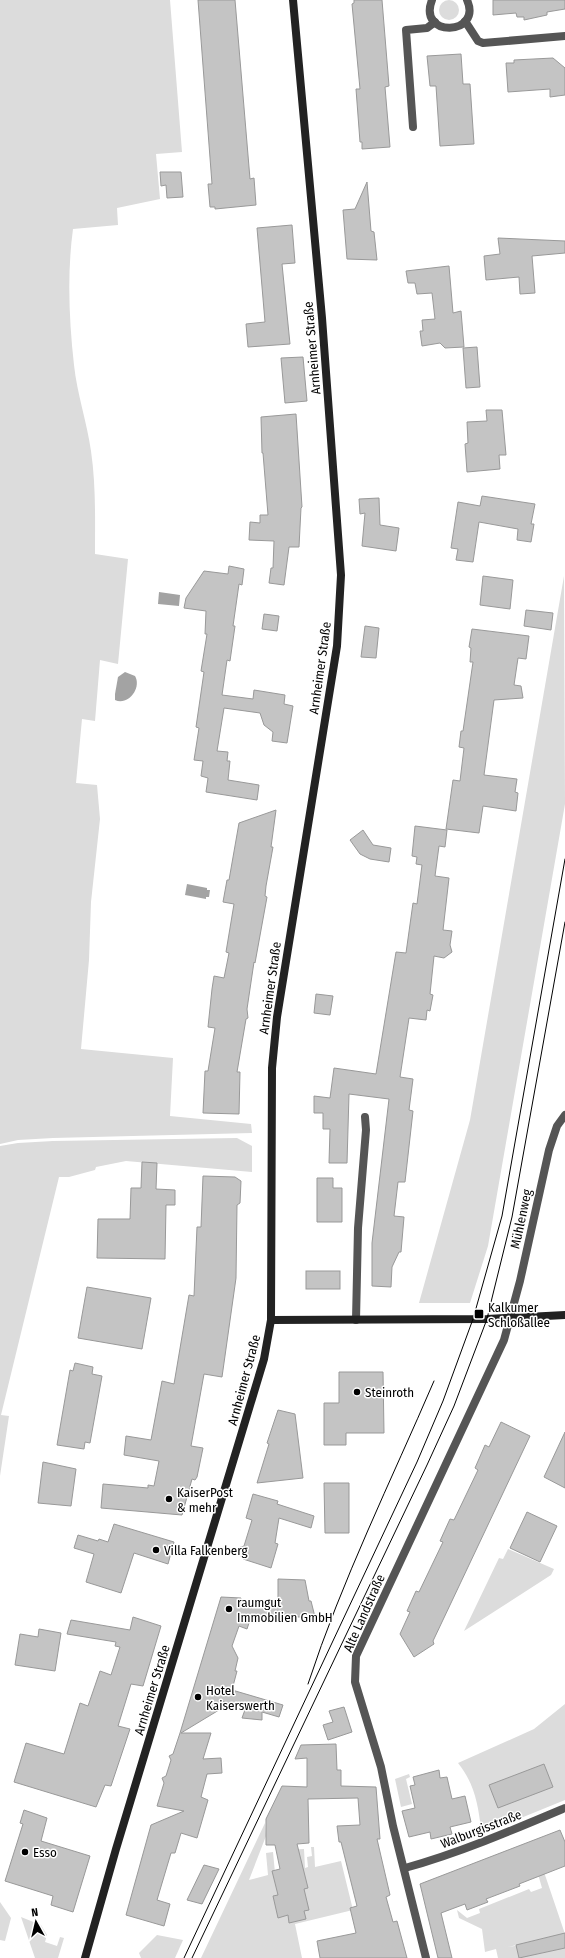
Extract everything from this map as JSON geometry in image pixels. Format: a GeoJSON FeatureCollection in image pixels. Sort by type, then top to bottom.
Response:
{"type":"FeatureCollection","features":[{"type":"Feature","properties":{"kind":"main road","name":"Arnheimer Straße"},"geometry":{"type":"LineString","coordinates":[[85,1958],[116,1849],[264,1359],[271,1320],[272,1068],[276,1024],[336,646],[341,575],[322,318],[293,0]]}},
{"type":"Feature","properties":{"kind":"main road"},"geometry":{"type":"LineString","coordinates":[[271,1320],[511,1318],[565,1316]]}},
{"type":"Feature","properties":{"kind":"street"},"geometry":{"type":"LineString","coordinates":[[432,0],[430,14],[435,22],[444,28],[451,29],[458,27],[465,21],[469,11],[467,0]]}},
{"type":"Feature","properties":{"kind":"street"},"geometry":{"type":"LineString","coordinates":[[465,21],[480,43],[565,36]]}},
{"type":"Feature","properties":{"kind":"street"},"geometry":{"type":"LineString","coordinates":[[413,127],[406,30],[427,28],[435,22]]}},
{"type":"Feature","properties":{"kind":"street","name":"Mühlenweg"},"geometry":{"type":"LineString","coordinates":[[511,1318],[552,1139],[557,1126],[565,1115]]}},
{"type":"Feature","properties":{"kind":"street"},"geometry":{"type":"LineString","coordinates":[[356,1320],[358,1228],[366,1130],[365,1117]]}},
{"type":"Feature","properties":{"kind":"street","name":"Alte Landstraße"},"geometry":{"type":"LineString","coordinates":[[426,1958],[394,1826],[382,1767],[356,1682],[356,1656],[504,1340],[511,1318]]}},
{"type":"Feature","properties":{"kind":"street","name":"Walburgisstraße"},"geometry":{"type":"LineString","coordinates":[[405,1868],[476,1844],[565,1808]]}},
{"type":"Feature","properties":{"kind":"shaded area"},"geometry":{"type":"Polygon","coordinates":[[[0,0],[170,0],[182,152],[156,154],[160,199],[117,208],[118,225],[73,229],[71,246],[69,297],[72,348],[75,376],[93,464],[95,554],[128,559],[118,664],[100,660],[95,721],[82,719],[76,783],[97,785],[100,819],[91,902],[89,960],[81,1049],[173,1058],[170,1116],[251,1124],[252,1133],[53,1138],[18,1140],[0,1144],[0,0]]]}},
{"type":"Feature","properties":{"kind":"shaded area"},"geometry":{"type":"Polygon","coordinates":[[[449,0],[456,3],[459,10],[456,17],[449,20],[442,17],[439,10],[442,3],[449,0]]]}},
{"type":"Feature","properties":{"kind":"shaded area"},"geometry":{"type":"Polygon","coordinates":[[[564,576],[565,804],[488,1246],[470,1303],[419,1303],[470,1120],[564,576]]]}},
{"type":"Feature","properties":{"kind":"shaded area"},"geometry":{"type":"Polygon","coordinates":[[[159,592],[180,595],[179,606],[158,604],[159,592]]]}},
{"type":"Feature","properties":{"kind":"shaded area"},"geometry":{"type":"Polygon","coordinates":[[[125,672],[135,676],[137,686],[129,698],[120,701],[115,700],[118,677],[125,672]]]}},
{"type":"Feature","properties":{"kind":"shaded area"},"geometry":{"type":"Polygon","coordinates":[[[187,884],[207,888],[207,890],[210,890],[209,897],[206,897],[206,899],[185,895],[187,884]]]}},
{"type":"Feature","properties":{"kind":"shaded area"},"geometry":{"type":"Polygon","coordinates":[[[237,1138],[252,1146],[252,1172],[126,1161],[96,1167],[95,1170],[69,1177],[59,1177],[1,1415],[9,1416],[0,1476],[0,1146],[18,1143],[53,1141],[237,1138]]]}},
{"type":"Feature","properties":{"kind":"shaded area"},"geometry":{"type":"Polygon","coordinates":[[[508,1549],[554,1569],[551,1575],[464,1631],[499,1558],[503,1559],[508,1549]]]}},
{"type":"Feature","properties":{"kind":"shaded area"},"geometry":{"type":"Polygon","coordinates":[[[565,1704],[565,1800],[489,1831],[481,1829],[472,1786],[458,1763],[534,1729],[565,1704]]]}},
{"type":"Feature","properties":{"kind":"shaded area"},"geometry":{"type":"Polygon","coordinates":[[[409,1774],[410,1777],[406,1779],[412,1804],[401,1807],[395,1779],[409,1774]]]}},
{"type":"Feature","properties":{"kind":"shaded area"},"geometry":{"type":"Polygon","coordinates":[[[265,1823],[266,1836],[249,1880],[268,1875],[266,1853],[273,1852],[275,1873],[290,1870],[288,1850],[304,1849],[305,1868],[308,1867],[307,1857],[312,1856],[311,1847],[314,1847],[315,1867],[341,1861],[353,1910],[295,1924],[302,1958],[201,1958],[265,1823]]]}},
{"type":"Feature","properties":{"kind":"shaded area"},"geometry":{"type":"Polygon","coordinates":[[[544,1872],[565,1934],[508,1947],[535,1943],[535,1954],[565,1948],[565,1958],[498,1958],[496,1949],[485,1952],[482,1929],[459,1918],[457,1910],[467,1918],[480,1913],[479,1909],[529,1889],[531,1892],[542,1888],[538,1874],[544,1872]]]}},
{"type":"Feature","properties":{"kind":"shaded area"},"geometry":{"type":"Polygon","coordinates":[[[0,1902],[11,1918],[5,1941],[0,1940],[0,1902]]]}},
{"type":"Feature","properties":{"kind":"shaded area"},"geometry":{"type":"Polygon","coordinates":[[[21,1917],[41,1925],[47,1935],[45,1942],[57,1946],[60,1937],[64,1938],[58,1958],[35,1958],[21,1917]]]}},
{"type":"Feature","properties":{"kind":"shaded area"},"geometry":{"type":"Polygon","coordinates":[[[157,1935],[183,1940],[175,1958],[141,1958],[139,1953],[157,1935]]]}},
{"type":"Feature","properties":{"kind":"building"},"geometry":{"type":"Polygon","coordinates":[[[198,0],[235,0],[250,179],[254,178],[256,205],[215,209],[215,207],[210,207],[208,184],[212,184],[198,0]]]}},
{"type":"Feature","properties":{"kind":"building"},"geometry":{"type":"Polygon","coordinates":[[[354,0],[382,0],[389,86],[385,87],[390,147],[362,149],[362,142],[360,142],[356,89],[360,89],[352,4],[354,3],[354,0]]]}},
{"type":"Feature","properties":{"kind":"building"},"geometry":{"type":"Polygon","coordinates":[[[493,0],[565,0],[565,9],[547,12],[547,15],[524,20],[524,17],[517,17],[516,13],[493,15],[493,0]]]}},
{"type":"Feature","properties":{"kind":"building"},"geometry":{"type":"Polygon","coordinates":[[[461,54],[463,84],[470,84],[474,144],[440,146],[436,86],[430,86],[427,56],[461,54]]]}},
{"type":"Feature","properties":{"kind":"building"},"geometry":{"type":"Polygon","coordinates":[[[553,58],[565,68],[565,95],[550,97],[550,89],[508,92],[506,63],[514,63],[514,60],[553,58]]]}},
{"type":"Feature","properties":{"kind":"building"},"geometry":{"type":"Polygon","coordinates":[[[160,172],[181,172],[183,197],[167,198],[166,185],[161,186],[160,172]]]}},
{"type":"Feature","properties":{"kind":"building"},"geometry":{"type":"Polygon","coordinates":[[[367,182],[371,231],[374,232],[377,260],[347,259],[343,210],[355,209],[367,182]]]}},
{"type":"Feature","properties":{"kind":"building"},"geometry":{"type":"Polygon","coordinates":[[[292,225],[295,263],[282,264],[290,344],[248,347],[246,324],[265,322],[257,228],[292,225]]]}},
{"type":"Feature","properties":{"kind":"building"},"geometry":{"type":"Polygon","coordinates":[[[498,238],[565,241],[565,253],[532,256],[535,293],[520,294],[519,277],[486,280],[484,256],[500,254],[498,238]]]}},
{"type":"Feature","properties":{"kind":"building"},"geometry":{"type":"Polygon","coordinates":[[[449,266],[453,313],[461,311],[464,347],[445,348],[440,343],[422,346],[420,331],[423,331],[422,320],[435,319],[432,293],[417,294],[415,283],[408,283],[406,271],[449,266]]]}},
{"type":"Feature","properties":{"kind":"building"},"geometry":{"type":"Polygon","coordinates":[[[477,347],[480,387],[466,388],[463,348],[477,347]]]}},
{"type":"Feature","properties":{"kind":"building"},"geometry":{"type":"Polygon","coordinates":[[[303,357],[307,401],[285,403],[281,358],[303,357]]]}},
{"type":"Feature","properties":{"kind":"building"},"geometry":{"type":"Polygon","coordinates":[[[486,410],[502,410],[506,455],[499,455],[500,469],[467,472],[465,444],[468,443],[467,422],[487,421],[486,410]]]}},
{"type":"Feature","properties":{"kind":"building"},"geometry":{"type":"Polygon","coordinates":[[[296,414],[302,507],[299,547],[289,547],[284,585],[269,583],[271,568],[273,568],[274,541],[249,540],[250,522],[260,523],[260,515],[268,515],[262,453],[261,417],[296,414]]]}},
{"type":"Feature","properties":{"kind":"building"},"geometry":{"type":"Polygon","coordinates":[[[482,496],[535,504],[531,524],[534,524],[531,542],[517,540],[518,529],[479,522],[473,562],[456,560],[458,549],[451,548],[458,502],[480,506],[482,496]]]}},
{"type":"Feature","properties":{"kind":"building"},"geometry":{"type":"Polygon","coordinates":[[[379,498],[380,525],[399,528],[396,551],[362,546],[365,513],[360,514],[359,499],[379,498]]]}},
{"type":"Feature","properties":{"kind":"building"},"geometry":{"type":"Polygon","coordinates":[[[229,566],[244,569],[242,585],[239,584],[230,661],[227,660],[222,695],[253,699],[254,690],[285,695],[284,704],[293,706],[287,743],[272,741],[273,732],[264,725],[260,713],[224,708],[217,751],[228,752],[227,761],[230,761],[228,780],[259,785],[257,800],[206,792],[208,778],[201,776],[203,761],[194,760],[199,728],[196,727],[204,672],[201,671],[207,634],[205,634],[206,611],[184,608],[186,598],[204,571],[228,574],[229,566]]]}},
{"type":"Feature","properties":{"kind":"building"},"geometry":{"type":"Polygon","coordinates":[[[483,576],[513,580],[510,609],[480,605],[483,576]]]}},
{"type":"Feature","properties":{"kind":"building"},"geometry":{"type":"Polygon","coordinates":[[[526,610],[553,613],[551,630],[524,626],[526,610]]]}},
{"type":"Feature","properties":{"kind":"building"},"geometry":{"type":"Polygon","coordinates":[[[264,614],[279,616],[277,631],[262,629],[264,614]]]}},
{"type":"Feature","properties":{"kind":"building"},"geometry":{"type":"Polygon","coordinates":[[[365,626],[379,628],[376,658],[361,657],[365,626]]]}},
{"type":"Feature","properties":{"kind":"building"},"geometry":{"type":"Polygon","coordinates":[[[472,629],[529,636],[526,659],[518,658],[514,685],[521,686],[523,698],[494,700],[484,775],[517,779],[515,792],[518,793],[516,811],[483,806],[479,833],[446,829],[453,780],[460,781],[464,748],[459,747],[461,731],[463,731],[473,662],[470,662],[471,648],[469,647],[472,629]]]}},
{"type":"Feature","properties":{"kind":"building"},"geometry":{"type":"Polygon","coordinates":[[[276,810],[271,847],[273,847],[266,886],[265,896],[267,897],[255,963],[254,962],[247,1009],[248,1018],[246,1019],[237,1072],[240,1072],[239,1114],[203,1113],[205,1071],[208,1071],[215,1028],[208,1027],[212,989],[214,976],[224,978],[229,953],[226,952],[234,904],[223,902],[227,880],[229,880],[239,823],[276,810]]]}},
{"type":"Feature","properties":{"kind":"building"},"geometry":{"type":"Polygon","coordinates":[[[415,826],[447,830],[445,847],[439,846],[435,876],[449,878],[443,930],[452,931],[450,945],[452,952],[444,958],[434,956],[430,994],[433,995],[430,1011],[427,1010],[426,1020],[409,1018],[400,1077],[413,1079],[409,1110],[413,1111],[405,1182],[398,1182],[394,1216],[404,1217],[401,1252],[399,1252],[392,1267],[391,1287],[372,1286],[372,1243],[389,1099],[349,1094],[347,1163],[329,1163],[330,1129],[323,1129],[323,1113],[314,1113],[314,1096],[330,1098],[334,1068],[376,1074],[396,952],[406,953],[413,903],[417,904],[422,865],[416,864],[417,857],[412,856],[415,826]]]}},
{"type":"Feature","properties":{"kind":"building"},"geometry":{"type":"Polygon","coordinates":[[[363,830],[373,845],[391,848],[389,862],[370,859],[360,854],[350,840],[363,830]]]}},
{"type":"Feature","properties":{"kind":"building"},"geometry":{"type":"Polygon","coordinates":[[[316,994],[333,996],[330,1015],[314,1013],[316,994]]]}},
{"type":"Feature","properties":{"kind":"building"},"geometry":{"type":"Polygon","coordinates":[[[142,1162],[157,1163],[156,1189],[175,1190],[175,1205],[166,1205],[165,1259],[97,1258],[98,1219],[130,1219],[131,1188],[141,1188],[142,1162]]]}},
{"type":"Feature","properties":{"kind":"building"},"geometry":{"type":"Polygon","coordinates":[[[203,1176],[235,1177],[241,1181],[240,1203],[237,1205],[236,1278],[222,1377],[204,1374],[191,1446],[203,1448],[197,1477],[195,1480],[192,1479],[182,1515],[101,1508],[103,1484],[148,1488],[148,1485],[154,1486],[159,1461],[124,1455],[126,1436],[151,1440],[162,1381],[174,1384],[189,1295],[194,1296],[197,1227],[201,1227],[203,1176]]]}},
{"type":"Feature","properties":{"kind":"building"},"geometry":{"type":"Polygon","coordinates":[[[317,1178],[333,1178],[333,1188],[342,1188],[342,1222],[317,1222],[317,1178]]]}},
{"type":"Feature","properties":{"kind":"building"},"geometry":{"type":"Polygon","coordinates":[[[306,1271],[340,1271],[340,1289],[306,1289],[306,1271]]]}},
{"type":"Feature","properties":{"kind":"building"},"geometry":{"type":"Polygon","coordinates":[[[87,1287],[151,1298],[142,1349],[78,1338],[87,1287]]]}},
{"type":"Feature","properties":{"kind":"building"},"geometry":{"type":"Polygon","coordinates":[[[75,1363],[93,1367],[92,1374],[102,1376],[90,1443],[85,1442],[84,1449],[57,1445],[70,1370],[73,1371],[75,1363]]]}},
{"type":"Feature","properties":{"kind":"building"},"geometry":{"type":"Polygon","coordinates":[[[339,1372],[383,1372],[384,1433],[346,1433],[346,1445],[324,1445],[324,1403],[339,1403],[339,1372]]]}},
{"type":"Feature","properties":{"kind":"building"},"geometry":{"type":"Polygon","coordinates":[[[278,1410],[295,1414],[303,1478],[257,1483],[269,1444],[267,1443],[278,1410]]]}},
{"type":"Feature","properties":{"kind":"building"},"geometry":{"type":"Polygon","coordinates":[[[501,1422],[530,1436],[433,1641],[434,1644],[414,1657],[400,1634],[410,1612],[407,1611],[416,1591],[419,1592],[443,1542],[440,1541],[450,1519],[454,1520],[478,1470],[475,1468],[485,1445],[489,1447],[501,1422]]]}},
{"type":"Feature","properties":{"kind":"building"},"geometry":{"type":"Polygon","coordinates":[[[565,1432],[565,1488],[544,1477],[565,1432]]]}},
{"type":"Feature","properties":{"kind":"building"},"geometry":{"type":"Polygon","coordinates":[[[43,1462],[76,1469],[71,1506],[38,1503],[43,1462]]]}},
{"type":"Feature","properties":{"kind":"building"},"geometry":{"type":"Polygon","coordinates":[[[324,1483],[349,1483],[349,1533],[325,1533],[324,1483]]]}},
{"type":"Feature","properties":{"kind":"building"},"geometry":{"type":"Polygon","coordinates":[[[253,1494],[278,1501],[277,1504],[314,1516],[311,1528],[279,1518],[275,1543],[278,1544],[271,1568],[243,1559],[235,1549],[244,1546],[252,1520],[246,1518],[253,1494]]]}},
{"type":"Feature","properties":{"kind":"building"},"geometry":{"type":"Polygon","coordinates":[[[527,1512],[557,1526],[540,1562],[510,1548],[527,1512]]]}},
{"type":"Feature","properties":{"kind":"building"},"geometry":{"type":"Polygon","coordinates":[[[114,1524],[174,1542],[168,1564],[134,1553],[121,1593],[86,1582],[94,1554],[74,1548],[78,1535],[98,1541],[99,1539],[108,1542],[114,1524]]]}},
{"type":"Feature","properties":{"kind":"building"},"geometry":{"type":"Polygon","coordinates":[[[278,1579],[305,1580],[309,1601],[311,1601],[315,1617],[251,1617],[247,1629],[239,1626],[232,1646],[238,1658],[235,1671],[237,1671],[232,1690],[283,1705],[279,1717],[262,1712],[262,1720],[242,1718],[246,1707],[221,1701],[219,1710],[181,1733],[211,1733],[203,1759],[221,1758],[222,1773],[207,1774],[201,1797],[208,1800],[197,1838],[181,1833],[175,1853],[171,1853],[157,1900],[170,1904],[164,1926],[126,1915],[151,1825],[184,1811],[157,1806],[164,1783],[162,1778],[166,1776],[171,1760],[169,1756],[173,1754],[180,1733],[221,1597],[241,1598],[241,1603],[278,1604],[278,1579]]]}},
{"type":"Feature","properties":{"kind":"building"},"geometry":{"type":"Polygon","coordinates":[[[133,1617],[161,1626],[143,1686],[131,1684],[118,1726],[130,1729],[111,1786],[105,1785],[96,1807],[14,1782],[26,1743],[64,1754],[80,1703],[88,1706],[100,1671],[111,1675],[120,1647],[115,1646],[116,1642],[67,1634],[71,1620],[130,1630],[133,1617]]]}},
{"type":"Feature","properties":{"kind":"building"},"geometry":{"type":"Polygon","coordinates":[[[39,1629],[61,1633],[55,1671],[15,1665],[20,1634],[38,1637],[39,1629]]]}},
{"type":"Feature","properties":{"kind":"building"},"geometry":{"type":"Polygon","coordinates":[[[344,1707],[352,1732],[328,1740],[323,1725],[333,1722],[329,1711],[344,1707]]]}},
{"type":"Feature","properties":{"kind":"building"},"geometry":{"type":"Polygon","coordinates":[[[336,1744],[337,1770],[341,1770],[341,1786],[376,1787],[380,1839],[377,1839],[390,1895],[386,1897],[393,1922],[397,1921],[407,1958],[320,1958],[317,1941],[356,1933],[350,1908],[357,1906],[341,1842],[339,1842],[337,1826],[360,1825],[358,1798],[308,1799],[309,1843],[297,1844],[308,1888],[304,1889],[309,1910],[304,1911],[306,1919],[289,1923],[288,1915],[278,1918],[273,1896],[278,1895],[272,1871],[280,1869],[275,1845],[266,1845],[266,1819],[282,1786],[307,1787],[307,1758],[295,1759],[301,1745],[336,1744]]]}},
{"type":"Feature","properties":{"kind":"building"},"geometry":{"type":"Polygon","coordinates":[[[544,1764],[553,1787],[498,1808],[489,1785],[544,1764]]]}},
{"type":"Feature","properties":{"kind":"building"},"geometry":{"type":"Polygon","coordinates":[[[439,1770],[440,1778],[447,1777],[452,1799],[465,1796],[471,1822],[450,1827],[452,1834],[431,1839],[430,1832],[409,1837],[402,1811],[415,1808],[410,1786],[415,1785],[413,1777],[439,1770]]]}},
{"type":"Feature","properties":{"kind":"building"},"geometry":{"type":"Polygon","coordinates":[[[24,1810],[47,1818],[41,1841],[90,1856],[73,1912],[51,1905],[53,1896],[5,1881],[23,1824],[20,1823],[24,1810]]]}},
{"type":"Feature","properties":{"kind":"building"},"geometry":{"type":"Polygon","coordinates":[[[560,1830],[565,1842],[565,1866],[519,1884],[520,1886],[486,1899],[488,1902],[467,1910],[465,1904],[441,1913],[452,1958],[438,1958],[420,1884],[560,1830]]]}},
{"type":"Feature","properties":{"kind":"building"},"geometry":{"type":"Polygon","coordinates":[[[204,1865],[219,1869],[202,1904],[187,1900],[204,1865]]]}},
{"type":"Feature","properties":{"kind":"building"},"geometry":{"type":"Polygon","coordinates":[[[565,1933],[565,1948],[519,1958],[516,1945],[565,1933]]]}},
{"type":"Feature","properties":{"kind":"tram line"},"geometry":{"type":"LineString","coordinates":[[184,1958],[417,1462],[443,1401],[473,1319],[502,1216],[565,859]]}},
{"type":"Feature","properties":{"kind":"tram line"},"geometry":{"type":"LineString","coordinates":[[192,1958],[427,1465],[454,1406],[487,1319],[512,1217],[565,922]]}},
{"type":"Feature","properties":{"kind":"tram line"},"geometry":{"type":"LineString","coordinates":[[308,1684],[321,1645],[351,1569],[434,1381]]}},
{"type":"Feature","properties":{"kind":"place","name":"Kalkumer Schloßallee"},"geometry":{"type":"Point","coordinates":[479,1314]}},
{"type":"Feature","properties":{"kind":"place","name":"Steinroth"},"geometry":{"type":"Point","coordinates":[357,1392]}},
{"type":"Feature","properties":{"kind":"place","name":"KaiserPost & mehr"},"geometry":{"type":"Point","coordinates":[169,1499]}},
{"type":"Feature","properties":{"kind":"place","name":"Villa Falkenberg"},"geometry":{"type":"Point","coordinates":[156,1550]}},
{"type":"Feature","properties":{"kind":"place","name":"raumgut Immobilien GmbH"},"geometry":{"type":"Point","coordinates":[229,1609]}},
{"type":"Feature","properties":{"kind":"place","name":"Hotel Kaiserswerth"},"geometry":{"type":"Point","coordinates":[198,1697]}},
{"type":"Feature","properties":{"kind":"place","name":"Esso"},"geometry":{"type":"Point","coordinates":[25,1852]}}]}
